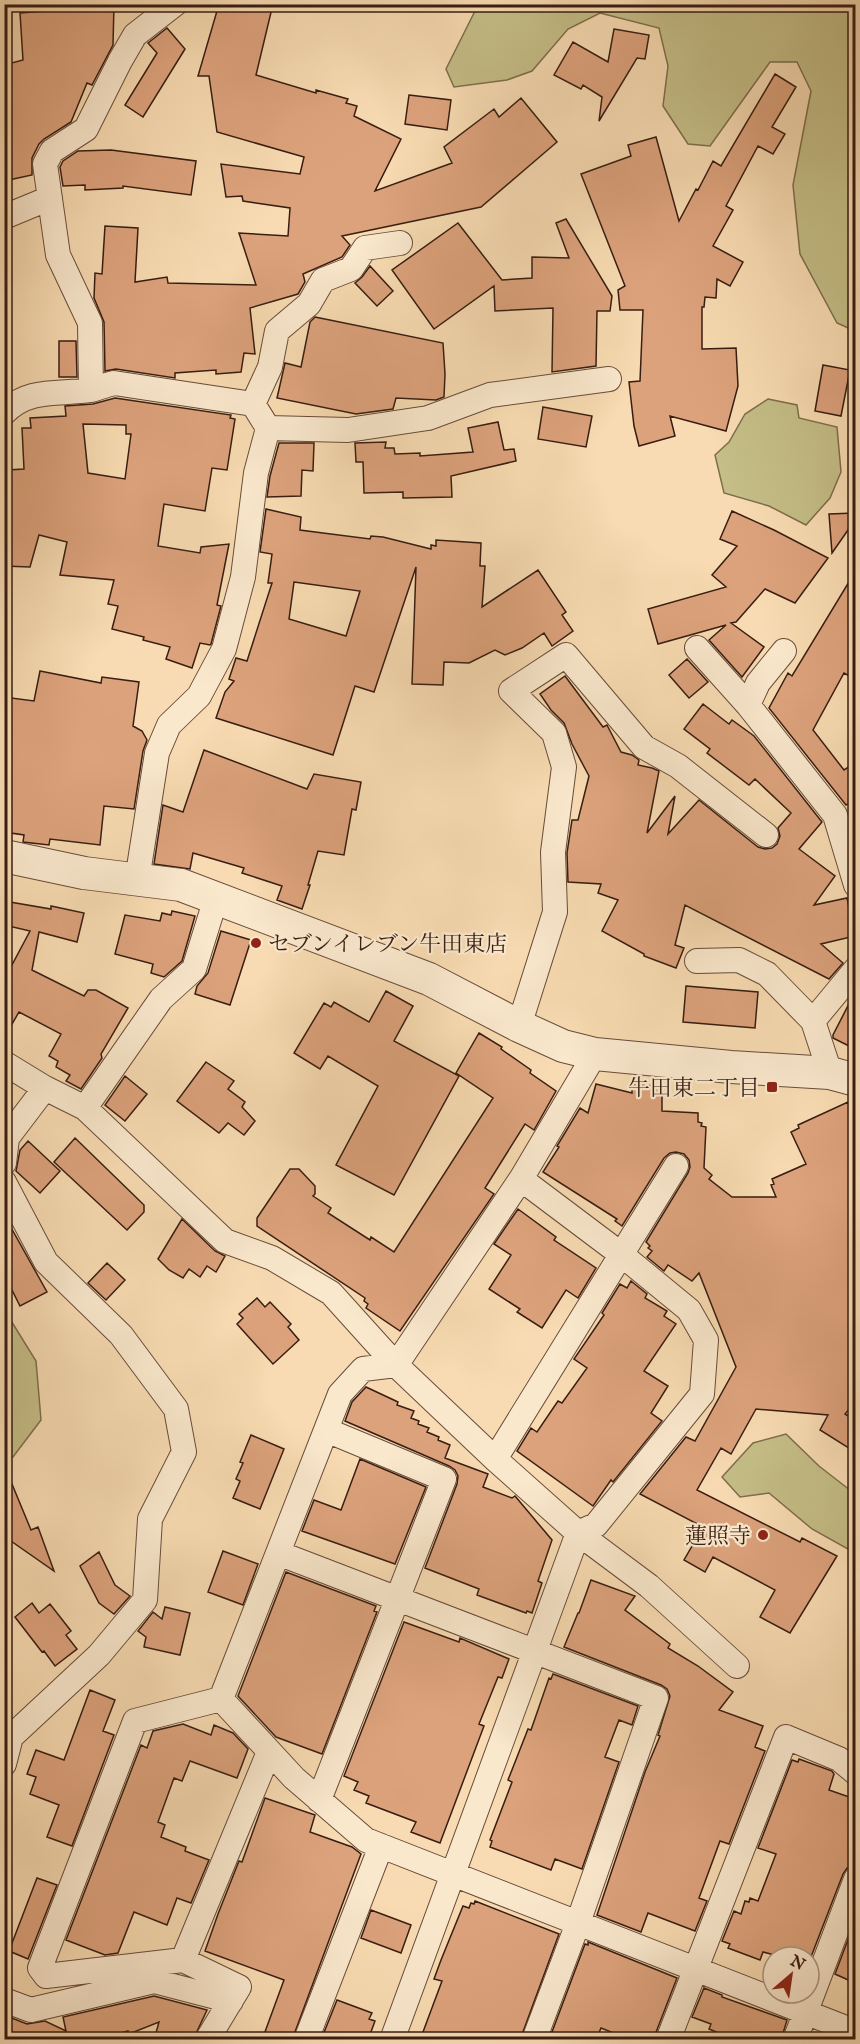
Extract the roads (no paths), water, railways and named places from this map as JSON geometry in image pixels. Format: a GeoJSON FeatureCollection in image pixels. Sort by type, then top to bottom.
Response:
{"type":"FeatureCollection","features":[{"type":"Feature","properties":{"kind":"street"},"geometry":{"type":"LineString","coordinates":[[91,390],[90,323],[58,255],[45,164],[52,151],[86,129],[135,35],[175,4]]}},
{"type":"Feature","properties":{"kind":"street"},"geometry":{"type":"LineString","coordinates":[[4,217],[50,198]]}},
{"type":"Feature","properties":{"kind":"street"},"geometry":{"type":"LineString","coordinates":[[253,404],[270,367],[277,331],[309,304],[322,280],[351,269],[366,248],[400,243]]}},
{"type":"Feature","properties":{"kind":"street"},"geometry":{"type":"LineString","coordinates":[[268,428],[348,430],[428,418],[490,395],[609,379]]}},
{"type":"Feature","properties":{"kind":"street"},"geometry":{"type":"LineString","coordinates":[[4,413],[10,406],[33,395],[91,390],[114,383],[253,404],[268,428],[256,473],[243,577],[224,649],[199,696],[169,725],[157,753],[137,880]]}},
{"type":"Feature","properties":{"kind":"street"},"geometry":{"type":"LineString","coordinates":[[697,648],[748,705],[835,815],[855,885]]}},
{"type":"Feature","properties":{"kind":"street"},"geometry":{"type":"LineString","coordinates":[[748,705],[758,683],[784,651]]}},
{"type":"Feature","properties":{"kind":"street"},"geometry":{"type":"LineString","coordinates":[[519,1026],[555,912],[553,852],[564,767],[554,733],[511,691],[566,655],[644,747],[678,766],[766,835]]}},
{"type":"Feature","properties":{"kind":"street"},"geometry":{"type":"LineString","coordinates":[[4,856],[84,873],[181,885],[429,979],[563,1046],[595,1054],[843,1077]]}},
{"type":"Feature","properties":{"kind":"street"},"geometry":{"type":"LineString","coordinates":[[85,1108],[161,999],[194,969],[216,898]]}},
{"type":"Feature","properties":{"kind":"street"},"geometry":{"type":"LineString","coordinates":[[696,962],[739,960],[767,974],[813,1021],[843,1077]]}},
{"type":"Feature","properties":{"kind":"street"},"geometry":{"type":"LineString","coordinates":[[813,1021],[855,969]]}},
{"type":"Feature","properties":{"kind":"street"},"geometry":{"type":"LineString","coordinates":[[221,1699],[340,1394],[363,1369],[396,1365],[521,1179],[595,1054]]}},
{"type":"Feature","properties":{"kind":"street"},"geometry":{"type":"LineString","coordinates":[[4,1063],[45,1088],[85,1108],[225,1240],[272,1258],[331,1293],[396,1365],[495,1459],[578,1533],[650,1586],[737,1666]]}},
{"type":"Feature","properties":{"kind":"street"},"geometry":{"type":"LineString","coordinates":[[4,1163],[7,1138],[45,1088]]}},
{"type":"Feature","properties":{"kind":"street"},"geometry":{"type":"LineString","coordinates":[[495,1459],[676,1166]]}},
{"type":"Feature","properties":{"kind":"street"},"geometry":{"type":"LineString","coordinates":[[392,2040],[578,1533],[596,1525],[702,1394],[706,1340],[689,1310],[622,1255],[521,1179]]}},
{"type":"Feature","properties":{"kind":"street"},"geometry":{"type":"LineString","coordinates":[[4,1182],[46,1262],[121,1335],[176,1409],[184,1452],[150,1519],[145,1600],[99,1655],[11,1737],[4,1764]]}},
{"type":"Feature","properties":{"kind":"street"},"geometry":{"type":"LineString","coordinates":[[319,1800],[444,1479],[326,1430]]}},
{"type":"Feature","properties":{"kind":"street"},"geometry":{"type":"LineString","coordinates":[[278,1553],[656,1698],[578,1923],[534,2040]]}},
{"type":"Feature","properties":{"kind":"street"},"geometry":{"type":"LineString","coordinates":[[221,1699],[294,1778],[366,1840],[855,2032]]}},
{"type":"Feature","properties":{"kind":"street"},"geometry":{"type":"LineString","coordinates":[[207,2040],[239,1987],[183,1960],[46,1976],[40,1968],[135,1721],[221,1699]]}},
{"type":"Feature","properties":{"kind":"street"},"geometry":{"type":"LineString","coordinates":[[668,2040],[786,1737],[839,1759],[855,1773]]}},
{"type":"Feature","properties":{"kind":"street"},"geometry":{"type":"LineString","coordinates":[[183,1960],[269,1752]]}},
{"type":"Feature","properties":{"kind":"street"},"geometry":{"type":"LineString","coordinates":[[306,2040],[381,1846]]}},
{"type":"Feature","properties":{"kind":"street"},"geometry":{"type":"LineString","coordinates":[[795,2040],[855,1879]]}},
{"type":"Feature","properties":{"kind":"street"},"geometry":{"type":"LineString","coordinates":[[4,2000],[31,2010],[154,1981],[231,2001]]}},
{"type":"Feature","properties":{"kind":"place","name":"セブンイレブン牛田東店"},"geometry":{"type":"Point","coordinates":[256,943]}},
{"type":"Feature","properties":{"kind":"place","name":"牛田東二丁目"},"geometry":{"type":"Point","coordinates":[772,1087]}},
{"type":"Feature","properties":{"kind":"place","name":"蓮照寺"},"geometry":{"type":"Point","coordinates":[763,1535]}}]}
